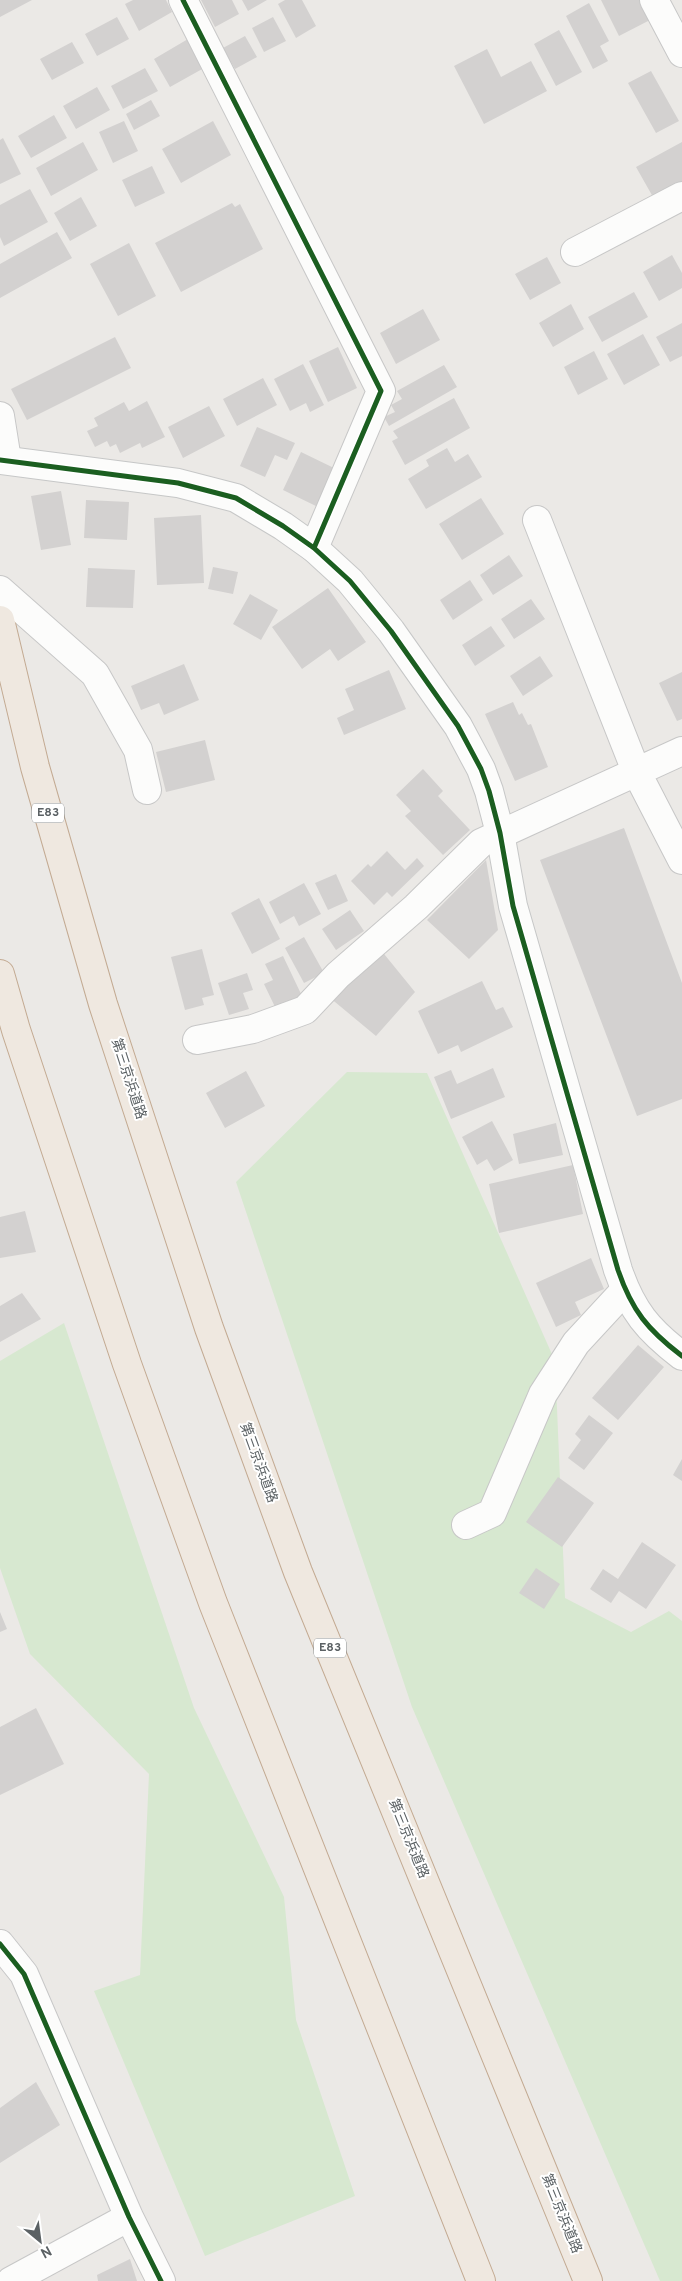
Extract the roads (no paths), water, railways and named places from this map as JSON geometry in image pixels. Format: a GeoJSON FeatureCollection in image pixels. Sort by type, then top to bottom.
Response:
{"type":"FeatureCollection","features":[{"type":"Feature","properties":{"kind":"highway","name":"第三京浜道路"},"geometry":{"type":"LineString","coordinates":[[0,620],[35,767],[103,1004],[209,1328],[298,1572],[588,2281]]}},
{"type":"Feature","properties":{"kind":"highway"},"geometry":{"type":"LineString","coordinates":[[0,974],[16,1030],[127,1364],[213,1603],[481,2281]]}},
{"type":"Feature","properties":{"kind":"street"},"geometry":{"type":"LineString","coordinates":[[183,0],[381,391],[314,548]]}},
{"type":"Feature","properties":{"kind":"street"},"geometry":{"type":"LineString","coordinates":[[654,0],[682,52]]}},
{"type":"Feature","properties":{"kind":"street"},"geometry":{"type":"LineString","coordinates":[[575,252],[682,196]]}},
{"type":"Feature","properties":{"kind":"street"},"geometry":{"type":"LineString","coordinates":[[0,416],[4,460],[178,483],[236,498],[314,548],[350,581],[391,631],[458,726],[481,769],[490,791],[500,833],[513,906],[625,1290],[655,1335],[682,1356]]}},
{"type":"Feature","properties":{"kind":"street"},"geometry":{"type":"LineString","coordinates":[[537,520],[636,771],[682,860]]}},
{"type":"Feature","properties":{"kind":"street"},"geometry":{"type":"LineString","coordinates":[[0,590],[95,674],[138,750],[147,790]]}},
{"type":"Feature","properties":{"kind":"street"},"geometry":{"type":"LineString","coordinates":[[197,1040],[253,1029],[306,1010],[338,975],[416,907],[481,843],[682,751]]}},
{"type":"Feature","properties":{"kind":"street"},"geometry":{"type":"LineString","coordinates":[[466,1525],[492,1513],[543,1394],[576,1344],[625,1290]]}},
{"type":"Feature","properties":{"kind":"street"},"geometry":{"type":"LineString","coordinates":[[0,1944],[24,1974],[129,2217],[161,2281]]}},
{"type":"Feature","properties":{"kind":"street"},"geometry":{"type":"LineString","coordinates":[[11,2281],[129,2217]]}}]}
